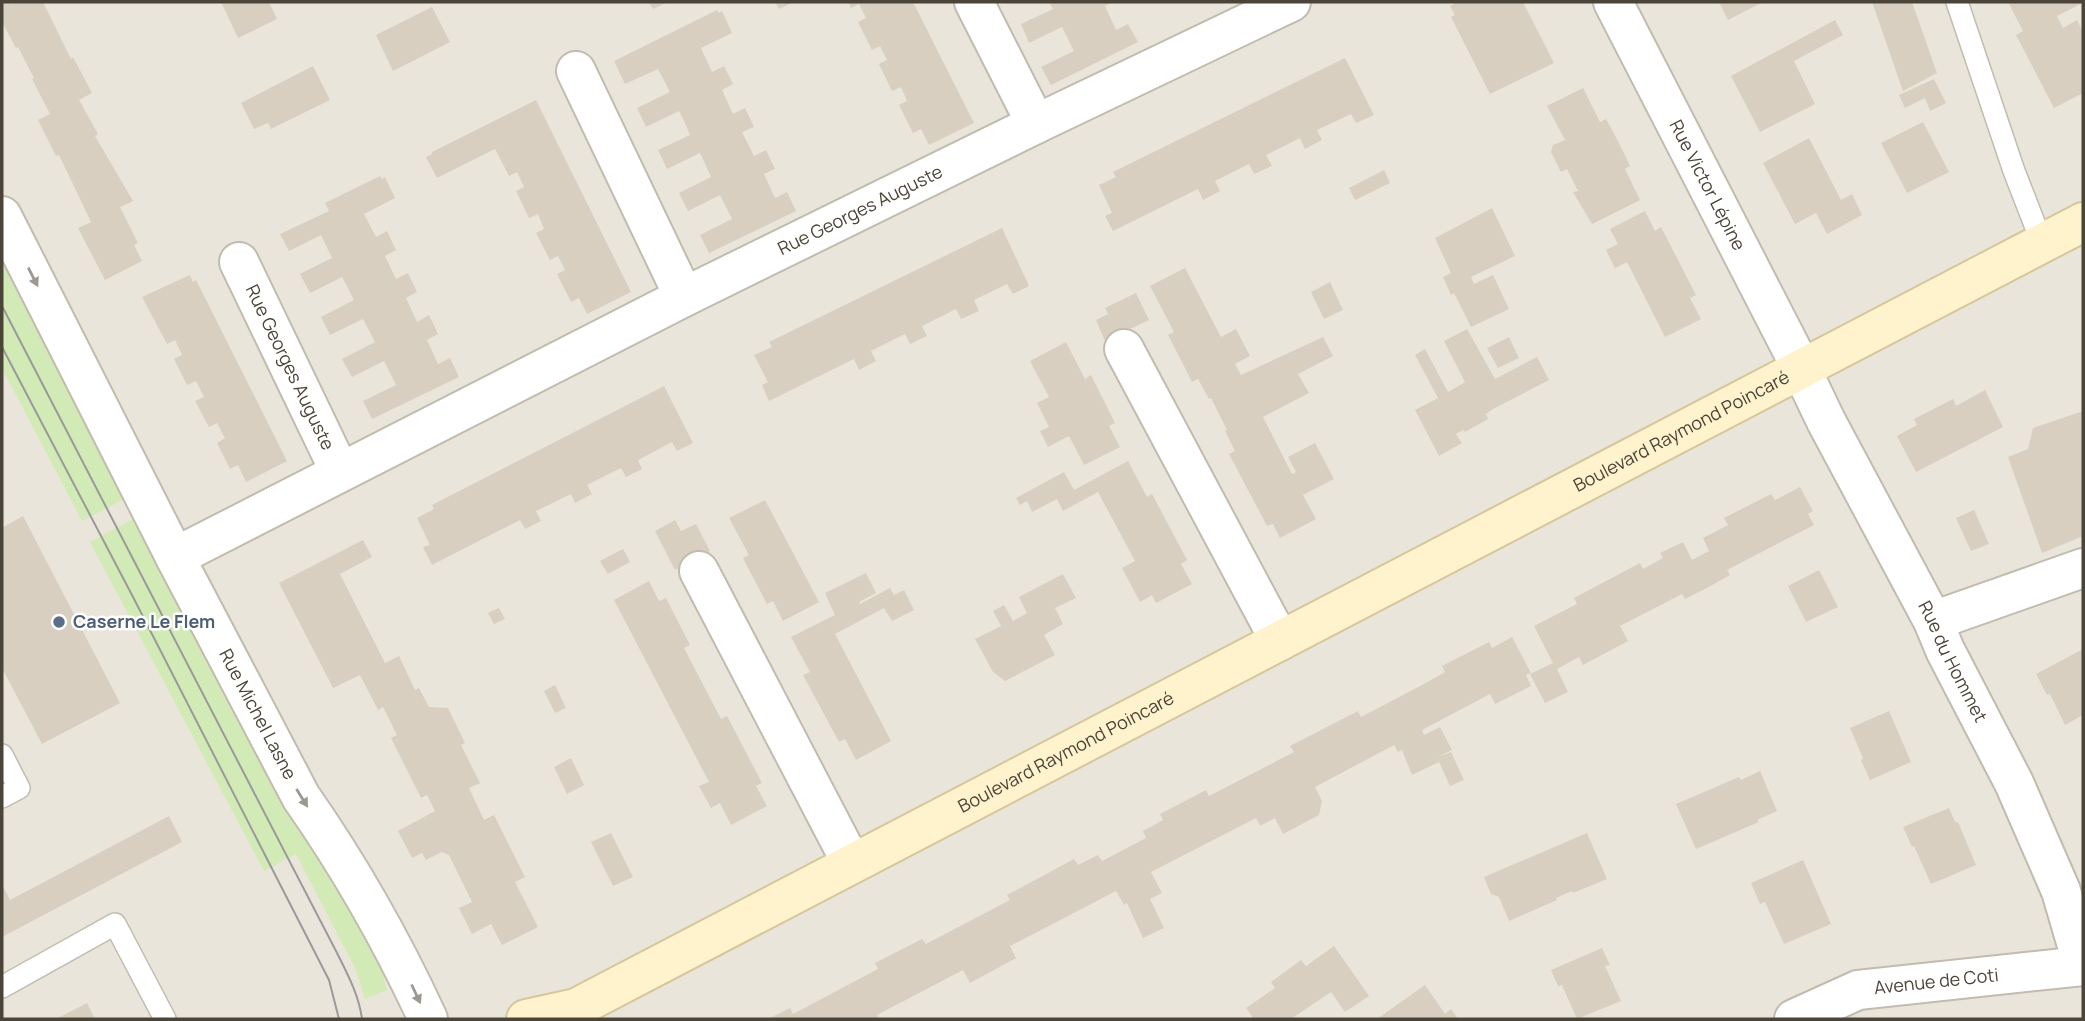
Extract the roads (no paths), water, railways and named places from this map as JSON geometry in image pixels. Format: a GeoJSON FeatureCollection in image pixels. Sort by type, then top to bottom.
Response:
{"type":"FeatureCollection","features":[{"type":"Feature","properties":{"kind":"main road","name":"Boulevard Raymond Poincaré"},"geometry":{"type":"LineString","coordinates":[[526,1019],[571,1014],[852,864],[2083,222]]}},
{"type":"Feature","properties":{"kind":"street"},"geometry":{"type":"LineString","coordinates":[[974,2],[1036,124]]}},
{"type":"Feature","properties":{"kind":"street","name":"Rue Georges Auguste"},"geometry":{"type":"LineString","coordinates":[[175,557],[684,297],[1291,2]]}},
{"type":"Feature","properties":{"kind":"street","name":"Rue Victor Lépine"},"geometry":{"type":"LineString","coordinates":[[1613,2],[1802,368]]}},
{"type":"Feature","properties":{"kind":"street"},"geometry":{"type":"LineString","coordinates":[[576,71],[684,297]]}},
{"type":"Feature","properties":{"kind":"street","name":"Rue Michel Lasne"},"geometry":{"type":"LineString","coordinates":[[2,216],[175,557],[301,797],[363,893],[428,1019]]}},
{"type":"Feature","properties":{"kind":"street","name":"Rue Georges Auguste"},"geometry":{"type":"LineString","coordinates":[[239,262],[341,472]]}},
{"type":"Feature","properties":{"kind":"street"},"geometry":{"type":"LineString","coordinates":[[1124,349],[1280,640]]}},
{"type":"Feature","properties":{"kind":"street","name":"Rue du Hommet"},"geometry":{"type":"LineString","coordinates":[[1802,368],[1826,421],[1933,621],[1945,650],[2014,783],[2061,891],[2083,966]]}},
{"type":"Feature","properties":{"kind":"street"},"geometry":{"type":"LineString","coordinates":[[1933,621],[2083,568]]}},
{"type":"Feature","properties":{"kind":"street"},"geometry":{"type":"LineString","coordinates":[[699,571],[852,864]]}},
{"type":"Feature","properties":{"kind":"street","name":"Avenue de Coti"},"geometry":{"type":"LineString","coordinates":[[1794,1019],[1858,990],[2083,966]]}},
{"type":"Feature","properties":{"kind":"lane"},"geometry":{"type":"LineString","coordinates":[[1957,2],[2014,171],[2042,243]]}},
{"type":"Feature","properties":{"kind":"lane"},"geometry":{"type":"LineString","coordinates":[[2,755],[19,788],[2,797]]}},
{"type":"Feature","properties":{"kind":"lane"},"geometry":{"type":"LineString","coordinates":[[2,987],[115,924],[165,1019]]}},
{"type":"Feature","properties":{"kind":"tram line"},"geometry":{"type":"LineString","coordinates":[[2,306],[336,951],[355,993],[362,1019]]}},
{"type":"Feature","properties":{"kind":"tram line"},"geometry":{"type":"LineString","coordinates":[[2,347],[329,980],[339,1019]]}},
{"type":"Feature","properties":{"kind":"place","name":"Caserne Le Flem"},"geometry":{"type":"Point","coordinates":[59,622]}}]}
